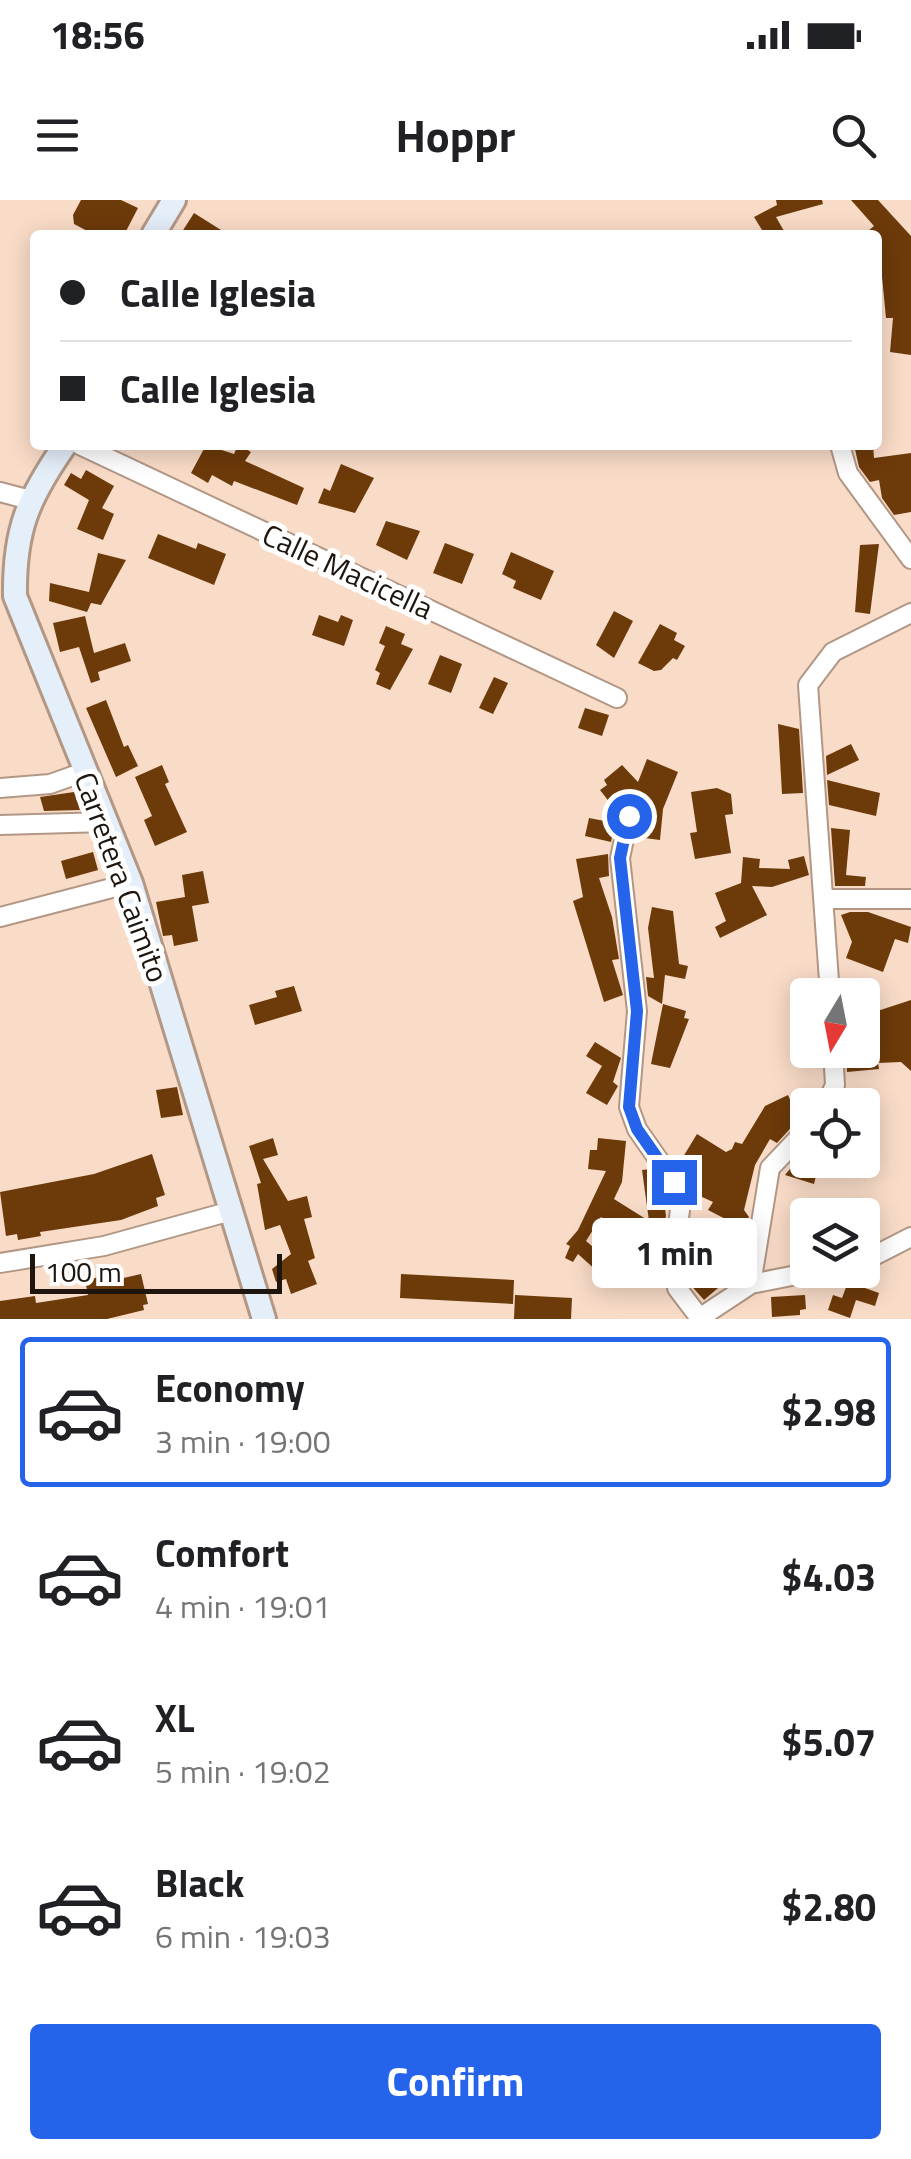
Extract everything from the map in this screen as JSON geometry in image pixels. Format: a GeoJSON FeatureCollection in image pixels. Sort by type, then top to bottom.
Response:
{"type":"FeatureCollection","features":[{"type":"Feature","properties":{"kind":"street"},"geometry":{"type":"LineString","coordinates":[[155,230],[174,200]]}},
{"type":"Feature","properties":{"kind":"street","name":"Carretera Caimito"},"geometry":{"type":"LineString","coordinates":[[61,450],[30,500],[14,548],[15,596],[130,883],[264,1319]]}},
{"type":"Feature","properties":{"kind":"street","name":"Calle Macicella"},"geometry":{"type":"LineString","coordinates":[[91,450],[616,698]]}},
{"type":"Feature","properties":{"kind":"street"},"geometry":{"type":"LineString","coordinates":[[841,450],[848,473],[911,559]]}},
{"type":"Feature","properties":{"kind":"street"},"geometry":{"type":"LineString","coordinates":[[0,492],[30,500]]}},
{"type":"Feature","properties":{"kind":"street"},"geometry":{"type":"LineString","coordinates":[[829,978],[816,842],[808,685],[833,652],[911,613]]}},
{"type":"Feature","properties":{"kind":"street"},"geometry":{"type":"LineString","coordinates":[[0,788],[50,784],[84,772]]}},
{"type":"Feature","properties":{"kind":"street"},"geometry":{"type":"LineString","coordinates":[[629,816],[620,858],[637,1011],[629,1107],[637,1129],[674,1182],[680,1210],[674,1257],[677,1288],[699,1318],[751,1284],[790,1276]]}},
{"type":"Feature","properties":{"kind":"street"},"geometry":{"type":"LineString","coordinates":[[0,826],[106,822]]}},
{"type":"Feature","properties":{"kind":"street"},"geometry":{"type":"LineString","coordinates":[[0,917],[130,883]]}},
{"type":"Feature","properties":{"kind":"street"},"geometry":{"type":"LineString","coordinates":[[824,900],[911,900]]}},
{"type":"Feature","properties":{"kind":"street"},"geometry":{"type":"LineString","coordinates":[[751,1284],[770,1168],[790,1147]]}},
{"type":"Feature","properties":{"kind":"street"},"geometry":{"type":"LineString","coordinates":[[0,1262],[104,1246],[231,1212]]}},
{"type":"Feature","properties":{"kind":"street"},"geometry":{"type":"LineString","coordinates":[[880,1253],[911,1237]]}},
{"type":"Feature","properties":{"kind":"building"},"geometry":{"type":"Polygon","coordinates":[[[81,200],[121,200],[138,208],[127,230],[85,230],[74,224],[73,215],[81,200]]]}},
{"type":"Feature","properties":{"kind":"building"},"geometry":{"type":"Polygon","coordinates":[[[776,200],[822,200],[823,204],[776,217],[783,230],[762,230],[754,217],[777,205],[776,200]]]}},
{"type":"Feature","properties":{"kind":"building"},"geometry":{"type":"Polygon","coordinates":[[[851,200],[878,200],[911,236],[911,355],[890,352],[893,318],[886,318],[882,230],[869,230],[874,226],[851,200]]]}},
{"type":"Feature","properties":{"kind":"building"},"geometry":{"type":"Polygon","coordinates":[[[194,213],[221,230],[183,230],[194,213]]]}},
{"type":"Feature","properties":{"kind":"building"},"geometry":{"type":"Polygon","coordinates":[[[203,450],[234,454],[236,450],[247,450],[251,452],[245,461],[304,488],[297,505],[234,481],[232,486],[212,475],[208,483],[191,473],[203,450]]]}},
{"type":"Feature","properties":{"kind":"building"},"geometry":{"type":"Polygon","coordinates":[[[855,450],[873,450],[874,458],[911,453],[911,512],[894,515],[882,498],[879,480],[870,482],[859,467],[855,450]]]}},
{"type":"Feature","properties":{"kind":"building"},"geometry":{"type":"Polygon","coordinates":[[[341,464],[374,478],[355,513],[318,503],[324,488],[330,491],[341,464]]]}},
{"type":"Feature","properties":{"kind":"building"},"geometry":{"type":"Polygon","coordinates":[[[86,470],[114,486],[102,508],[114,514],[103,540],[77,529],[89,500],[64,485],[71,473],[81,479],[86,470]]]}},
{"type":"Feature","properties":{"kind":"building"},"geometry":{"type":"Polygon","coordinates":[[[386,521],[420,531],[407,560],[376,545],[386,521]]]}},
{"type":"Feature","properties":{"kind":"building"},"geometry":{"type":"Polygon","coordinates":[[[158,534],[196,549],[198,543],[226,554],[214,585],[148,558],[158,534]]]}},
{"type":"Feature","properties":{"kind":"building"},"geometry":{"type":"Polygon","coordinates":[[[445,543],[474,554],[462,584],[433,573],[445,543]]]}},
{"type":"Feature","properties":{"kind":"building"},"geometry":{"type":"Polygon","coordinates":[[[879,544],[870,614],[855,612],[860,545],[879,544]]]}},
{"type":"Feature","properties":{"kind":"building"},"geometry":{"type":"Polygon","coordinates":[[[511,552],[554,571],[541,600],[513,588],[516,581],[502,574],[511,552]]]}},
{"type":"Feature","properties":{"kind":"building"},"geometry":{"type":"Polygon","coordinates":[[[98,553],[126,560],[101,605],[91,603],[87,612],[49,601],[50,583],[89,592],[98,553]]]}},
{"type":"Feature","properties":{"kind":"building"},"geometry":{"type":"Polygon","coordinates":[[[614,611],[633,621],[614,658],[596,645],[614,611]]]}},
{"type":"Feature","properties":{"kind":"building"},"geometry":{"type":"Polygon","coordinates":[[[319,615],[338,622],[341,615],[353,620],[344,646],[312,635],[319,615]]]}},
{"type":"Feature","properties":{"kind":"building"},"geometry":{"type":"Polygon","coordinates":[[[85,616],[94,653],[125,643],[131,661],[98,672],[100,680],[91,683],[79,647],[60,652],[53,623],[85,616]]]}},
{"type":"Feature","properties":{"kind":"building"},"geometry":{"type":"Polygon","coordinates":[[[660,624],[677,633],[674,640],[685,646],[677,660],[673,658],[661,670],[654,671],[638,663],[660,624]]]}},
{"type":"Feature","properties":{"kind":"building"},"geometry":{"type":"Polygon","coordinates":[[[386,626],[405,634],[401,644],[413,649],[390,690],[376,684],[380,673],[375,670],[385,646],[379,643],[386,626]]]}},
{"type":"Feature","properties":{"kind":"building"},"geometry":{"type":"Polygon","coordinates":[[[440,655],[462,664],[451,693],[428,684],[440,655]]]}},
{"type":"Feature","properties":{"kind":"building"},"geometry":{"type":"Polygon","coordinates":[[[494,677],[508,683],[493,714],[479,708],[494,677]]]}},
{"type":"Feature","properties":{"kind":"building"},"geometry":{"type":"Polygon","coordinates":[[[106,700],[124,747],[128,745],[138,766],[116,777],[86,708],[106,700]]]}},
{"type":"Feature","properties":{"kind":"building"},"geometry":{"type":"Polygon","coordinates":[[[585,708],[609,715],[602,736],[578,728],[585,708]]]}},
{"type":"Feature","properties":{"kind":"building"},"geometry":{"type":"Polygon","coordinates":[[[778,724],[799,729],[803,793],[782,794],[778,724]]]}},
{"type":"Feature","properties":{"kind":"building"},"geometry":{"type":"Polygon","coordinates":[[[851,744],[859,760],[827,775],[826,756],[851,744]]]}},
{"type":"Feature","properties":{"kind":"building"},"geometry":{"type":"Polygon","coordinates":[[[647,759],[678,772],[663,809],[660,840],[637,837],[641,818],[638,807],[626,804],[617,812],[600,790],[607,785],[604,780],[622,765],[638,782],[647,759]]]}},
{"type":"Feature","properties":{"kind":"building"},"geometry":{"type":"Polygon","coordinates":[[[162,765],[169,782],[165,784],[187,832],[155,846],[144,820],[152,816],[135,777],[162,765]]]}},
{"type":"Feature","properties":{"kind":"building"},"geometry":{"type":"Polygon","coordinates":[[[827,780],[880,793],[876,816],[829,805],[827,780]]]}},
{"type":"Feature","properties":{"kind":"building"},"geometry":{"type":"Polygon","coordinates":[[[717,788],[731,794],[733,814],[725,815],[731,853],[695,859],[690,833],[697,832],[691,792],[717,788]]]}},
{"type":"Feature","properties":{"kind":"building"},"geometry":{"type":"Polygon","coordinates":[[[74,792],[80,810],[44,811],[40,797],[74,792]]]}},
{"type":"Feature","properties":{"kind":"building"},"geometry":{"type":"Polygon","coordinates":[[[589,818],[615,823],[611,842],[585,836],[589,818]]]}},
{"type":"Feature","properties":{"kind":"building"},"geometry":{"type":"Polygon","coordinates":[[[831,828],[850,830],[846,875],[866,877],[865,886],[835,886],[831,828]]]}},
{"type":"Feature","properties":{"kind":"building"},"geometry":{"type":"Polygon","coordinates":[[[93,852],[98,870],[66,879],[61,861],[93,852]]]}},
{"type":"Feature","properties":{"kind":"building"},"geometry":{"type":"Polygon","coordinates":[[[608,854],[609,876],[599,878],[612,917],[619,959],[612,960],[623,995],[604,1002],[573,901],[583,897],[576,859],[608,854]]]}},
{"type":"Feature","properties":{"kind":"building"},"geometry":{"type":"Polygon","coordinates":[[[804,856],[809,875],[772,887],[752,886],[767,915],[720,938],[715,927],[726,921],[715,893],[741,883],[743,857],[760,859],[759,868],[790,869],[788,860],[804,856]]]}},
{"type":"Feature","properties":{"kind":"building"},"geometry":{"type":"Polygon","coordinates":[[[203,871],[209,903],[192,906],[198,941],[174,946],[172,935],[163,936],[156,902],[185,897],[182,875],[203,871]]]}},
{"type":"Feature","properties":{"kind":"building"},"geometry":{"type":"Polygon","coordinates":[[[652,907],[673,911],[679,964],[688,966],[685,979],[665,975],[662,1004],[648,996],[646,977],[654,978],[648,928],[652,907]]]}},
{"type":"Feature","properties":{"kind":"building"},"geometry":{"type":"Polygon","coordinates":[[[868,912],[911,927],[908,943],[895,939],[883,972],[846,958],[852,942],[841,915],[868,912]]]}},
{"type":"Feature","properties":{"kind":"building"},"geometry":{"type":"Polygon","coordinates":[[[294,986],[302,1011],[255,1025],[249,1005],[277,997],[275,991],[294,986]]]}},
{"type":"Feature","properties":{"kind":"building"},"geometry":{"type":"Polygon","coordinates":[[[911,1000],[911,1071],[901,1062],[880,1063],[880,1010],[911,1000]]]}},
{"type":"Feature","properties":{"kind":"building"},"geometry":{"type":"Polygon","coordinates":[[[663,1004],[686,1011],[684,1018],[689,1019],[670,1068],[651,1064],[663,1004]]]}},
{"type":"Feature","properties":{"kind":"building"},"geometry":{"type":"Polygon","coordinates":[[[595,1042],[621,1058],[613,1082],[618,1086],[607,1105],[586,1093],[602,1066],[586,1056],[595,1042]]]}},
{"type":"Feature","properties":{"kind":"building"},"geometry":{"type":"Polygon","coordinates":[[[847,1068],[879,1069],[847,1072],[847,1068]]]}},
{"type":"Feature","properties":{"kind":"building"},"geometry":{"type":"Polygon","coordinates":[[[177,1087],[183,1115],[161,1118],[156,1090],[177,1087]]]}},
{"type":"Feature","properties":{"kind":"building"},"geometry":{"type":"Polygon","coordinates":[[[788,1095],[790,1129],[777,1143],[770,1139],[755,1165],[744,1210],[749,1217],[743,1228],[708,1210],[713,1202],[689,1191],[684,1175],[690,1161],[683,1157],[697,1134],[726,1152],[735,1142],[742,1144],[765,1106],[788,1095]]]}},
{"type":"Feature","properties":{"kind":"building"},"geometry":{"type":"Polygon","coordinates":[[[273,1138],[278,1155],[263,1159],[288,1201],[307,1196],[312,1217],[304,1219],[315,1258],[308,1261],[317,1284],[291,1294],[286,1279],[276,1282],[272,1269],[291,1254],[280,1225],[265,1230],[257,1184],[261,1183],[249,1146],[273,1138]]]}},
{"type":"Feature","properties":{"kind":"building"},"geometry":{"type":"Polygon","coordinates":[[[598,1138],[626,1141],[622,1182],[614,1199],[649,1221],[642,1170],[650,1169],[662,1186],[666,1216],[655,1260],[652,1246],[644,1240],[608,1281],[578,1254],[573,1262],[565,1258],[570,1246],[566,1244],[578,1230],[606,1171],[588,1169],[590,1150],[597,1150],[598,1138]],[[601,1217],[586,1241],[606,1258],[627,1233],[601,1217]]]}},
{"type":"Feature","properties":{"kind":"building"},"geometry":{"type":"Polygon","coordinates":[[[152,1154],[165,1195],[156,1198],[158,1206],[121,1220],[40,1232],[41,1236],[18,1240],[17,1234],[6,1236],[0,1192],[94,1174],[152,1154]]]}},
{"type":"Feature","properties":{"kind":"building"},"geometry":{"type":"Polygon","coordinates":[[[795,1178],[816,1178],[814,1184],[795,1178]]]}},
{"type":"Feature","properties":{"kind":"building"},"geometry":{"type":"Polygon","coordinates":[[[719,1234],[731,1250],[718,1274],[725,1282],[704,1300],[689,1283],[688,1245],[697,1251],[719,1234]]]}},
{"type":"Feature","properties":{"kind":"building"},"geometry":{"type":"Polygon","coordinates":[[[141,1274],[148,1304],[143,1305],[144,1310],[107,1319],[0,1319],[0,1301],[35,1296],[36,1303],[88,1295],[85,1280],[105,1276],[106,1282],[141,1274]]]}},
{"type":"Feature","properties":{"kind":"building"},"geometry":{"type":"Polygon","coordinates":[[[401,1274],[514,1280],[513,1304],[400,1298],[401,1274]]]}},
{"type":"Feature","properties":{"kind":"building"},"geometry":{"type":"Polygon","coordinates":[[[846,1288],[879,1293],[875,1306],[856,1300],[850,1318],[828,1310],[833,1295],[842,1298],[846,1288]]]}},
{"type":"Feature","properties":{"kind":"building"},"geometry":{"type":"Polygon","coordinates":[[[515,1295],[572,1298],[571,1319],[514,1319],[515,1295]]]}},
{"type":"Feature","properties":{"kind":"building"},"geometry":{"type":"Polygon","coordinates":[[[805,1295],[806,1309],[800,1310],[800,1315],[772,1317],[771,1297],[805,1295]]]}},
{"type":"Feature","properties":{"kind":"route"},"geometry":{"type":"LineString","coordinates":[[629,816],[620,858],[637,1011],[629,1107],[637,1129],[674,1182]]}}]}
